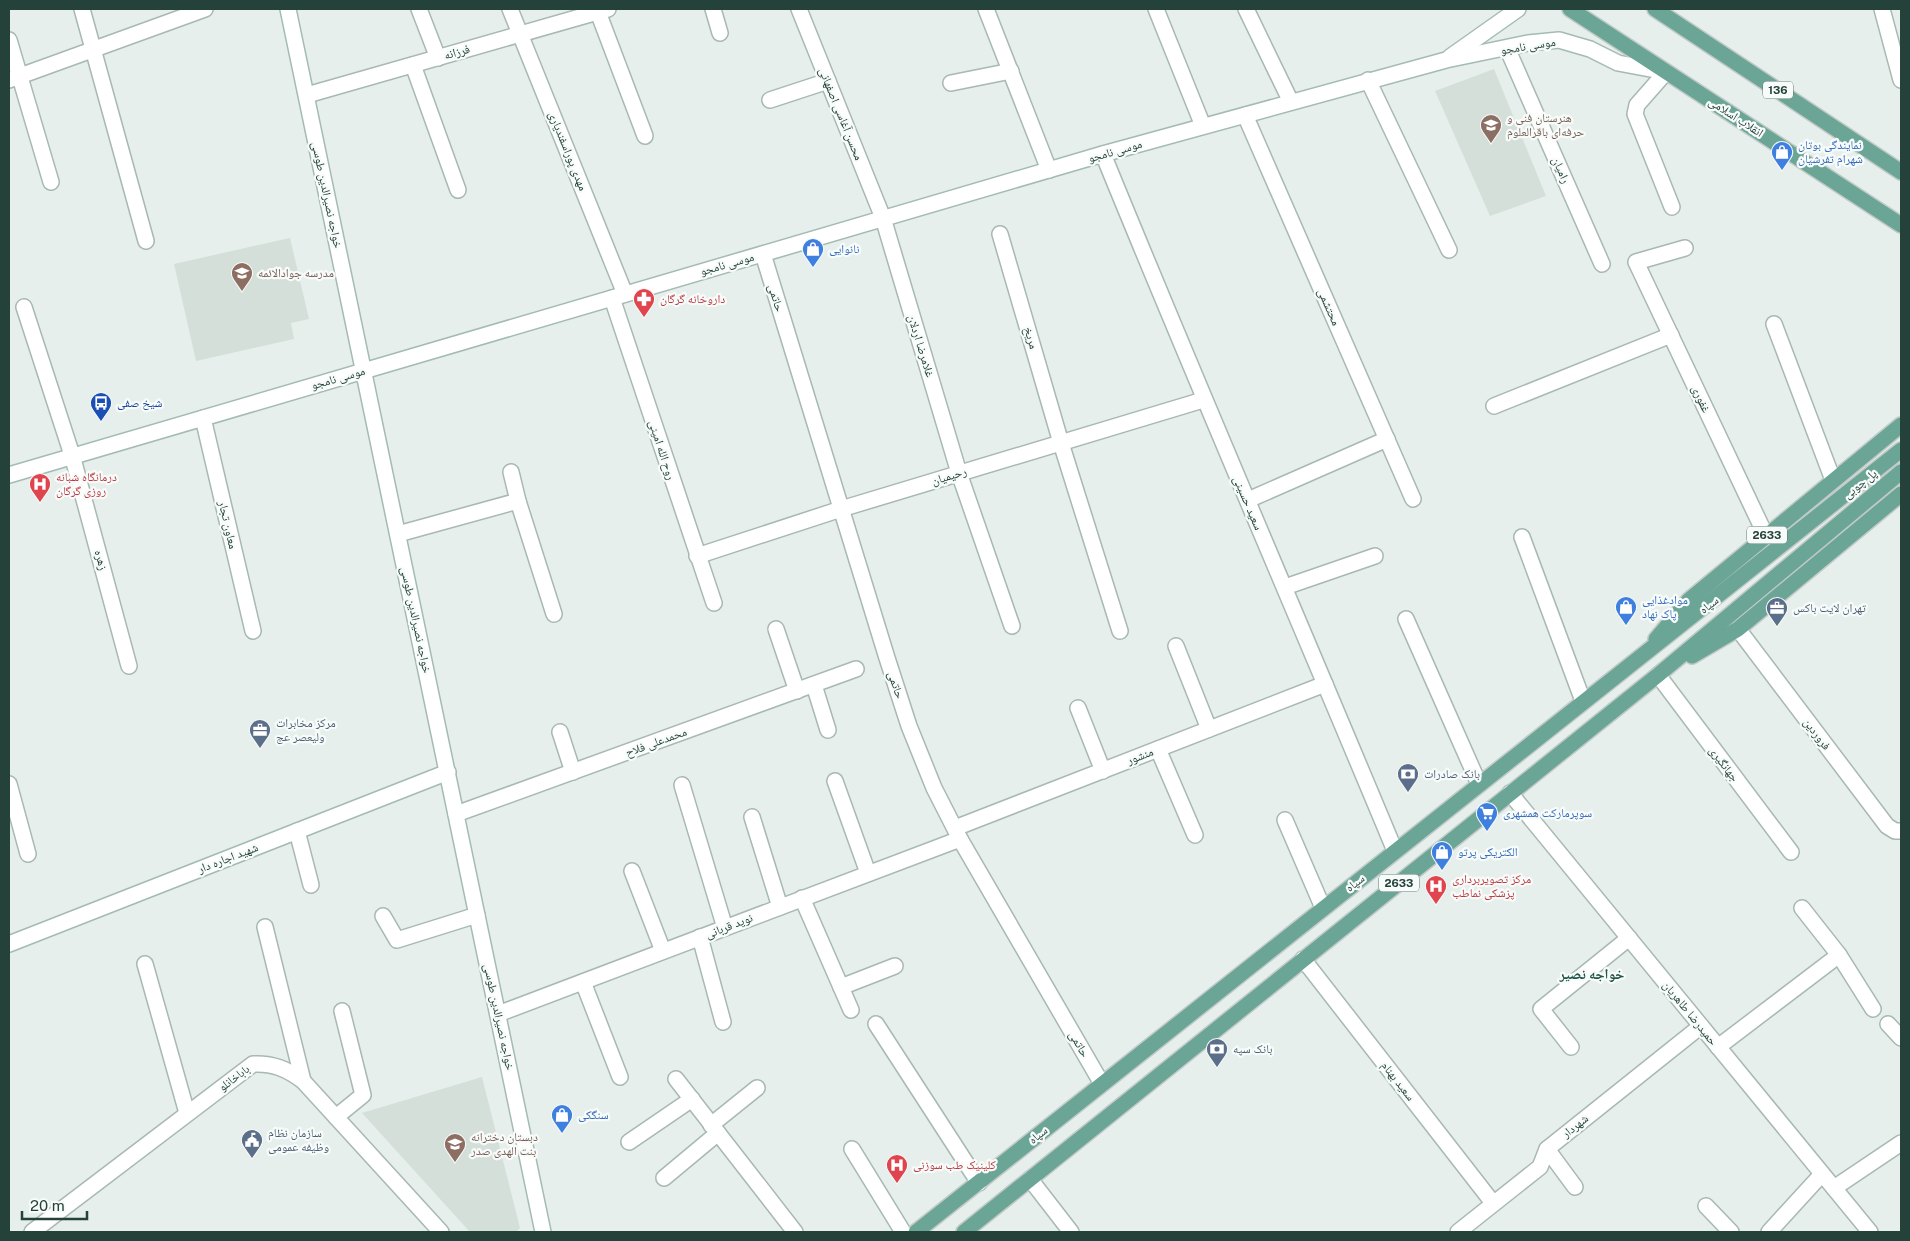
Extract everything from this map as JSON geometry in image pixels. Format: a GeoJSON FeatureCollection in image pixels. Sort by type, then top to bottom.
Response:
{"type":"FeatureCollection","features":[{"type":"Feature","properties":{"kind":"main road","name":"انقلاب اسلامی"},"geometry":{"type":"LineString","coordinates":[[1570,9],[1901,225]]}},
{"type":"Feature","properties":{"kind":"main road","name":"136"},"geometry":{"type":"LineString","coordinates":[[1655,9],[1901,172]]}},
{"type":"Feature","properties":{"kind":"main road","name":"2633"},"geometry":{"type":"LineString","coordinates":[[1642,656],[1689,600],[1901,425]]}},
{"type":"Feature","properties":{"kind":"main road","name":"پل چوبی"},"geometry":{"type":"LineString","coordinates":[[1818,517],[1901,450]]}},
{"type":"Feature","properties":{"kind":"main road","name":"پل چوبی"},"geometry":{"type":"LineString","coordinates":[[1831,530],[1901,472]]}},
{"type":"Feature","properties":{"kind":"main road","name":"2633"},"geometry":{"type":"LineString","coordinates":[[1658,675],[1738,629],[1901,494]]}},
{"type":"Feature","properties":{"kind":"main road","name":"سپاه"},"geometry":{"type":"LineString","coordinates":[[916,1232],[1583,701],[1818,517]]}},
{"type":"Feature","properties":{"kind":"main road","name":"سپاه"},"geometry":{"type":"LineString","coordinates":[[964,1232],[1658,675],[1831,530]]}},
{"type":"Feature","properties":{"kind":"street"},"geometry":{"type":"LineString","coordinates":[[82,9],[146,241]]}},
{"type":"Feature","properties":{"kind":"street"},"geometry":{"type":"LineString","coordinates":[[14,78],[205,9]]}},
{"type":"Feature","properties":{"kind":"street","name":"خواجه نصیرالدین طوسی"},"geometry":{"type":"LineString","coordinates":[[288,9],[543,1232]]}},
{"type":"Feature","properties":{"kind":"street"},"geometry":{"type":"LineString","coordinates":[[419,9],[438,58]]}},
{"type":"Feature","properties":{"kind":"street","name":"مهدی پوراسفندیاری"},"geometry":{"type":"LineString","coordinates":[[510,9],[619,296]]}},
{"type":"Feature","properties":{"kind":"street"},"geometry":{"type":"LineString","coordinates":[[713,9],[720,33]]}},
{"type":"Feature","properties":{"kind":"street","name":"محسن آغاسی اصفهانی"},"geometry":{"type":"LineString","coordinates":[[799,9],[883,218]]}},
{"type":"Feature","properties":{"kind":"street"},"geometry":{"type":"LineString","coordinates":[[986,9],[1049,170]]}},
{"type":"Feature","properties":{"kind":"street"},"geometry":{"type":"LineString","coordinates":[[1156,9],[1203,126]]}},
{"type":"Feature","properties":{"kind":"street"},"geometry":{"type":"LineString","coordinates":[[1246,9],[1291,102]]}},
{"type":"Feature","properties":{"kind":"street","name":"موسی نامجو"},"geometry":{"type":"LineString","coordinates":[[1446,60],[1518,9]]}},
{"type":"Feature","properties":{"kind":"street"},"geometry":{"type":"LineString","coordinates":[[1882,9],[1901,80]]}},
{"type":"Feature","properties":{"kind":"street"},"geometry":{"type":"LineString","coordinates":[[603,10],[645,136]]}},
{"type":"Feature","properties":{"kind":"street","name":"فرزانه"},"geometry":{"type":"LineString","coordinates":[[307,95],[603,10]]}},
{"type":"Feature","properties":{"kind":"street"},"geometry":{"type":"LineString","coordinates":[[9,40],[14,78],[51,182]]}},
{"type":"Feature","properties":{"kind":"street","name":"موسی نامجو"},"geometry":{"type":"LineString","coordinates":[[9,475],[1103,154],[1446,60],[1547,41],[1572,42],[1618,62],[1666,72]]}},
{"type":"Feature","properties":{"kind":"street","name":"رامیان"},"geometry":{"type":"LineString","coordinates":[[1507,48],[1602,264]]}},
{"type":"Feature","properties":{"kind":"street"},"geometry":{"type":"LineString","coordinates":[[413,65],[458,190]]}},
{"type":"Feature","properties":{"kind":"street"},"geometry":{"type":"LineString","coordinates":[[951,83],[1011,71]]}},
{"type":"Feature","properties":{"kind":"street"},"geometry":{"type":"LineString","coordinates":[[1666,72],[1637,105],[1636,114],[1672,207]]}},
{"type":"Feature","properties":{"kind":"street"},"geometry":{"type":"LineString","coordinates":[[1368,80],[1449,250]]}},
{"type":"Feature","properties":{"kind":"street"},"geometry":{"type":"LineString","coordinates":[[770,100],[828,81]]}},
{"type":"Feature","properties":{"kind":"street","name":"محتشمی"},"geometry":{"type":"LineString","coordinates":[[1245,115],[1413,499]]}},
{"type":"Feature","properties":{"kind":"street","name":"سعید حسینی"},"geometry":{"type":"LineString","coordinates":[[1103,154],[1203,400],[1248,500],[1395,851]]}},
{"type":"Feature","properties":{"kind":"street","name":"غلامرضا اردلان"},"geometry":{"type":"LineString","coordinates":[[883,218],[959,473],[1012,626]]}},
{"type":"Feature","properties":{"kind":"street","name":"مریخ"},"geometry":{"type":"LineString","coordinates":[[1000,234],[1061,443],[1120,631]]}},
{"type":"Feature","properties":{"kind":"street","name":"غفوری"},"geometry":{"type":"LineString","coordinates":[[1685,248],[1636,262],[1766,536]]}},
{"type":"Feature","properties":{"kind":"street","name":"حاتمی"},"geometry":{"type":"LineString","coordinates":[[763,254],[909,726],[934,788],[957,834],[1102,1084]]}},
{"type":"Feature","properties":{"kind":"street","name":"روح الله امینی"},"geometry":{"type":"LineString","coordinates":[[619,296],[697,556],[714,603]]}},
{"type":"Feature","properties":{"kind":"street","name":"زهره"},"geometry":{"type":"LineString","coordinates":[[24,307],[72,455],[129,666]]}},
{"type":"Feature","properties":{"kind":"street"},"geometry":{"type":"LineString","coordinates":[[1774,324],[1833,480]]}},
{"type":"Feature","properties":{"kind":"street"},"geometry":{"type":"LineString","coordinates":[[1494,406],[1670,335]]}},
{"type":"Feature","properties":{"kind":"street","name":"رحیمیان"},"geometry":{"type":"LineString","coordinates":[[697,556],[841,509],[1203,400]]}},
{"type":"Feature","properties":{"kind":"street","name":"معاون تجار"},"geometry":{"type":"LineString","coordinates":[[203,418],[253,631]]}},
{"type":"Feature","properties":{"kind":"street"},"geometry":{"type":"LineString","coordinates":[[1248,500],[1387,439]]}},
{"type":"Feature","properties":{"kind":"street"},"geometry":{"type":"LineString","coordinates":[[511,472],[518,501],[554,614]]}},
{"type":"Feature","properties":{"kind":"street"},"geometry":{"type":"LineString","coordinates":[[398,534],[518,501]]}},
{"type":"Feature","properties":{"kind":"street"},"geometry":{"type":"LineString","coordinates":[[1522,537],[1583,701]]}},
{"type":"Feature","properties":{"kind":"street"},"geometry":{"type":"LineString","coordinates":[[1285,587],[1375,556]]}},
{"type":"Feature","properties":{"kind":"street"},"geometry":{"type":"LineString","coordinates":[[1406,619],[1479,784]]}},
{"type":"Feature","properties":{"kind":"street"},"geometry":{"type":"LineString","coordinates":[[776,629],[797,691]]}},
{"type":"Feature","properties":{"kind":"street","name":"فروردین"},"geometry":{"type":"LineString","coordinates":[[1738,629],[1887,826],[1895,830],[1901,830]]}},
{"type":"Feature","properties":{"kind":"street"},"geometry":{"type":"LineString","coordinates":[[1176,646],[1209,729]]}},
{"type":"Feature","properties":{"kind":"street","name":"محمدعلی فلاح"},"geometry":{"type":"LineString","coordinates":[[456,814],[856,669]]}},
{"type":"Feature","properties":{"kind":"street","name":"جهانگیری"},"geometry":{"type":"LineString","coordinates":[[1658,675],[1791,852]]}},
{"type":"Feature","properties":{"kind":"street","name":"منشور"},"geometry":{"type":"LineString","coordinates":[[957,834],[1103,771],[1325,684]]}},
{"type":"Feature","properties":{"kind":"street"},"geometry":{"type":"LineString","coordinates":[[814,685],[828,730]]}},
{"type":"Feature","properties":{"kind":"street"},"geometry":{"type":"LineString","coordinates":[[1078,708],[1103,771]]}},
{"type":"Feature","properties":{"kind":"street"},"geometry":{"type":"LineString","coordinates":[[560,732],[573,772]]}},
{"type":"Feature","properties":{"kind":"street"},"geometry":{"type":"LineString","coordinates":[[1158,749],[1195,835]]}},
{"type":"Feature","properties":{"kind":"street","name":"شهید اجاره دار"},"geometry":{"type":"LineString","coordinates":[[9,944],[448,772]]}},
{"type":"Feature","properties":{"kind":"street"},"geometry":{"type":"LineString","coordinates":[[835,781],[868,873]]}},
{"type":"Feature","properties":{"kind":"street"},"geometry":{"type":"LineString","coordinates":[[9,784],[13,814],[28,854]]}},
{"type":"Feature","properties":{"kind":"street"},"geometry":{"type":"LineString","coordinates":[[682,784],[725,928]]}},
{"type":"Feature","properties":{"kind":"street","name":"حمیدرضا طاهریان"},"geometry":{"type":"LineString","coordinates":[[1510,793],[1870,1232]]}},
{"type":"Feature","properties":{"kind":"street"},"geometry":{"type":"LineString","coordinates":[[752,817],[780,907]]}},
{"type":"Feature","properties":{"kind":"street"},"geometry":{"type":"LineString","coordinates":[[1285,820],[1323,908]]}},
{"type":"Feature","properties":{"kind":"street"},"geometry":{"type":"LineString","coordinates":[[297,831],[311,885]]}},
{"type":"Feature","properties":{"kind":"street","name":"نوید قربانی"},"geometry":{"type":"LineString","coordinates":[[498,1014],[868,873],[957,834]]}},
{"type":"Feature","properties":{"kind":"street"},"geometry":{"type":"LineString","coordinates":[[632,871],[663,952]]}},
{"type":"Feature","properties":{"kind":"street"},"geometry":{"type":"LineString","coordinates":[[802,898],[851,1010]]}},
{"type":"Feature","properties":{"kind":"street"},"geometry":{"type":"LineString","coordinates":[[1802,908],[1839,955],[1873,1009]]}},
{"type":"Feature","properties":{"kind":"street"},"geometry":{"type":"LineString","coordinates":[[383,916],[397,940],[477,916]]}},
{"type":"Feature","properties":{"kind":"street"},"geometry":{"type":"LineString","coordinates":[[265,927],[303,1081]]}},
{"type":"Feature","properties":{"kind":"street"},"geometry":{"type":"LineString","coordinates":[[700,937],[723,1022]]}},
{"type":"Feature","properties":{"kind":"street"},"geometry":{"type":"LineString","coordinates":[[1571,1046],[1541,1009],[1629,938]]}},
{"type":"Feature","properties":{"kind":"street"},"geometry":{"type":"LineString","coordinates":[[1718,1047],[1839,955]]}},
{"type":"Feature","properties":{"kind":"street","name":"سعید بهنام"},"geometry":{"type":"LineString","coordinates":[[1303,959],[1493,1204]]}},
{"type":"Feature","properties":{"kind":"street"},"geometry":{"type":"LineString","coordinates":[[145,964],[187,1113]]}},
{"type":"Feature","properties":{"kind":"street"},"geometry":{"type":"LineString","coordinates":[[841,987],[895,966]]}},
{"type":"Feature","properties":{"kind":"street"},"geometry":{"type":"LineString","coordinates":[[583,982],[620,1077]]}},
{"type":"Feature","properties":{"kind":"street"},"geometry":{"type":"LineString","coordinates":[[336,1117],[363,1095],[342,1011]]}},
{"type":"Feature","properties":{"kind":"street"},"geometry":{"type":"LineString","coordinates":[[876,1024],[979,1182]]}},
{"type":"Feature","properties":{"kind":"street"},"geometry":{"type":"LineString","coordinates":[[1888,1024],[1901,1038]]}},
{"type":"Feature","properties":{"kind":"street","name":"شهردار"},"geometry":{"type":"LineString","coordinates":[[1458,1232],[1540,1167],[1547,1149],[1701,1026]]}},
{"type":"Feature","properties":{"kind":"street","name":"باباخانلو"},"geometry":{"type":"LineString","coordinates":[[32,1232],[253,1064],[266,1063],[286,1069],[303,1081],[441,1232]]}},
{"type":"Feature","properties":{"kind":"street"},"geometry":{"type":"LineString","coordinates":[[676,1079],[794,1232]]}},
{"type":"Feature","properties":{"kind":"street"},"geometry":{"type":"LineString","coordinates":[[664,1178],[757,1088]]}},
{"type":"Feature","properties":{"kind":"street"},"geometry":{"type":"LineString","coordinates":[[628,1142],[692,1099]]}},
{"type":"Feature","properties":{"kind":"street"},"geometry":{"type":"LineString","coordinates":[[1834,1188],[1901,1143]]}},
{"type":"Feature","properties":{"kind":"street"},"geometry":{"type":"LineString","coordinates":[[852,1149],[903,1232]]}},
{"type":"Feature","properties":{"kind":"street"},"geometry":{"type":"LineString","coordinates":[[1547,1149],[1575,1187]]}},
{"type":"Feature","properties":{"kind":"street"},"geometry":{"type":"LineString","coordinates":[[1769,1232],[1822,1174]]}},
{"type":"Feature","properties":{"kind":"street"},"geometry":{"type":"LineString","coordinates":[[1030,1179],[1071,1232]]}},
{"type":"Feature","properties":{"kind":"street"},"geometry":{"type":"LineString","coordinates":[[1706,1206],[1730,1232]]}},
{"type":"Feature","properties":{"kind":"shaded area","name":"هنرستان فنی و حرفه‌ای باقرالعلوم"},"geometry":{"type":"Polygon","coordinates":[[[1494,69],[1546,196],[1490,216],[1435,91],[1494,69]]]}},
{"type":"Feature","properties":{"kind":"shaded area","name":"مدرسه جوادالائمه"},"geometry":{"type":"Polygon","coordinates":[[[290,238],[309,319],[291,323],[294,339],[196,361],[174,264],[290,238]]]}},
{"type":"Feature","properties":{"kind":"shaded area","name":"دبستان دخترانه بنت الهدی صدر"},"geometry":{"type":"Polygon","coordinates":[[[482,1077],[520,1228],[516,1232],[470,1232],[362,1113],[482,1077]]]}},
{"type":"Feature","properties":{"kind":"place","name":"هنرستان فنی و حرفه‌ای باقرالعلوم"},"geometry":{"type":"Point","coordinates":[1491,144]}},
{"type":"Feature","properties":{"kind":"place","name":"نمایندگی بوتان شهرام تفرشیان"},"geometry":{"type":"Point","coordinates":[1782,171]}},
{"type":"Feature","properties":{"kind":"place","name":"نانوایی"},"geometry":{"type":"Point","coordinates":[813,268]}},
{"type":"Feature","properties":{"kind":"place","name":"مدرسه جوادالائمه"},"geometry":{"type":"Point","coordinates":[242,292]}},
{"type":"Feature","properties":{"kind":"place","name":"داروخانه گرگان"},"geometry":{"type":"Point","coordinates":[644,318]}},
{"type":"Feature","properties":{"kind":"place","name":"شیخ صفی"},"geometry":{"type":"Point","coordinates":[101,422]}},
{"type":"Feature","properties":{"kind":"place","name":"درمانگاه شبانه روزی گرگان"},"geometry":{"type":"Point","coordinates":[40,503]}},
{"type":"Feature","properties":{"kind":"place","name":"موادغذایی پاک نهاد"},"geometry":{"type":"Point","coordinates":[1626,626]}},
{"type":"Feature","properties":{"kind":"place","name":"تهران لایت باکس"},"geometry":{"type":"Point","coordinates":[1777,627]}},
{"type":"Feature","properties":{"kind":"place","name":"مرکز مخابرات ولیعصر عج"},"geometry":{"type":"Point","coordinates":[260,749]}},
{"type":"Feature","properties":{"kind":"place","name":"بانک صادرات"},"geometry":{"type":"Point","coordinates":[1408,793]}},
{"type":"Feature","properties":{"kind":"place","name":"سوپرمارکت همشهری"},"geometry":{"type":"Point","coordinates":[1487,832]}},
{"type":"Feature","properties":{"kind":"place","name":"الکتریکی پرتو"},"geometry":{"type":"Point","coordinates":[1442,871]}},
{"type":"Feature","properties":{"kind":"place","name":"مرکز تصویربرداری پزشکی نماطب"},"geometry":{"type":"Point","coordinates":[1436,905]}},
{"type":"Feature","properties":{"kind":"place","name":"بانک سپه"},"geometry":{"type":"Point","coordinates":[1217,1068]}},
{"type":"Feature","properties":{"kind":"place","name":"سنگکی"},"geometry":{"type":"Point","coordinates":[562,1134]}},
{"type":"Feature","properties":{"kind":"place","name":"سازمان نظام وظیفه عمومی"},"geometry":{"type":"Point","coordinates":[252,1159]}},
{"type":"Feature","properties":{"kind":"place","name":"دبستان دخترانه بنت الهدی صدر"},"geometry":{"type":"Point","coordinates":[455,1163]}},
{"type":"Feature","properties":{"kind":"place","name":"کلینیک طب سوزنی"},"geometry":{"type":"Point","coordinates":[897,1184]}},
{"type":"Feature","properties":{"kind":"district","name":"خواجه نصیر"},"geometry":{"type":"Point","coordinates":[1592,974]}}]}
